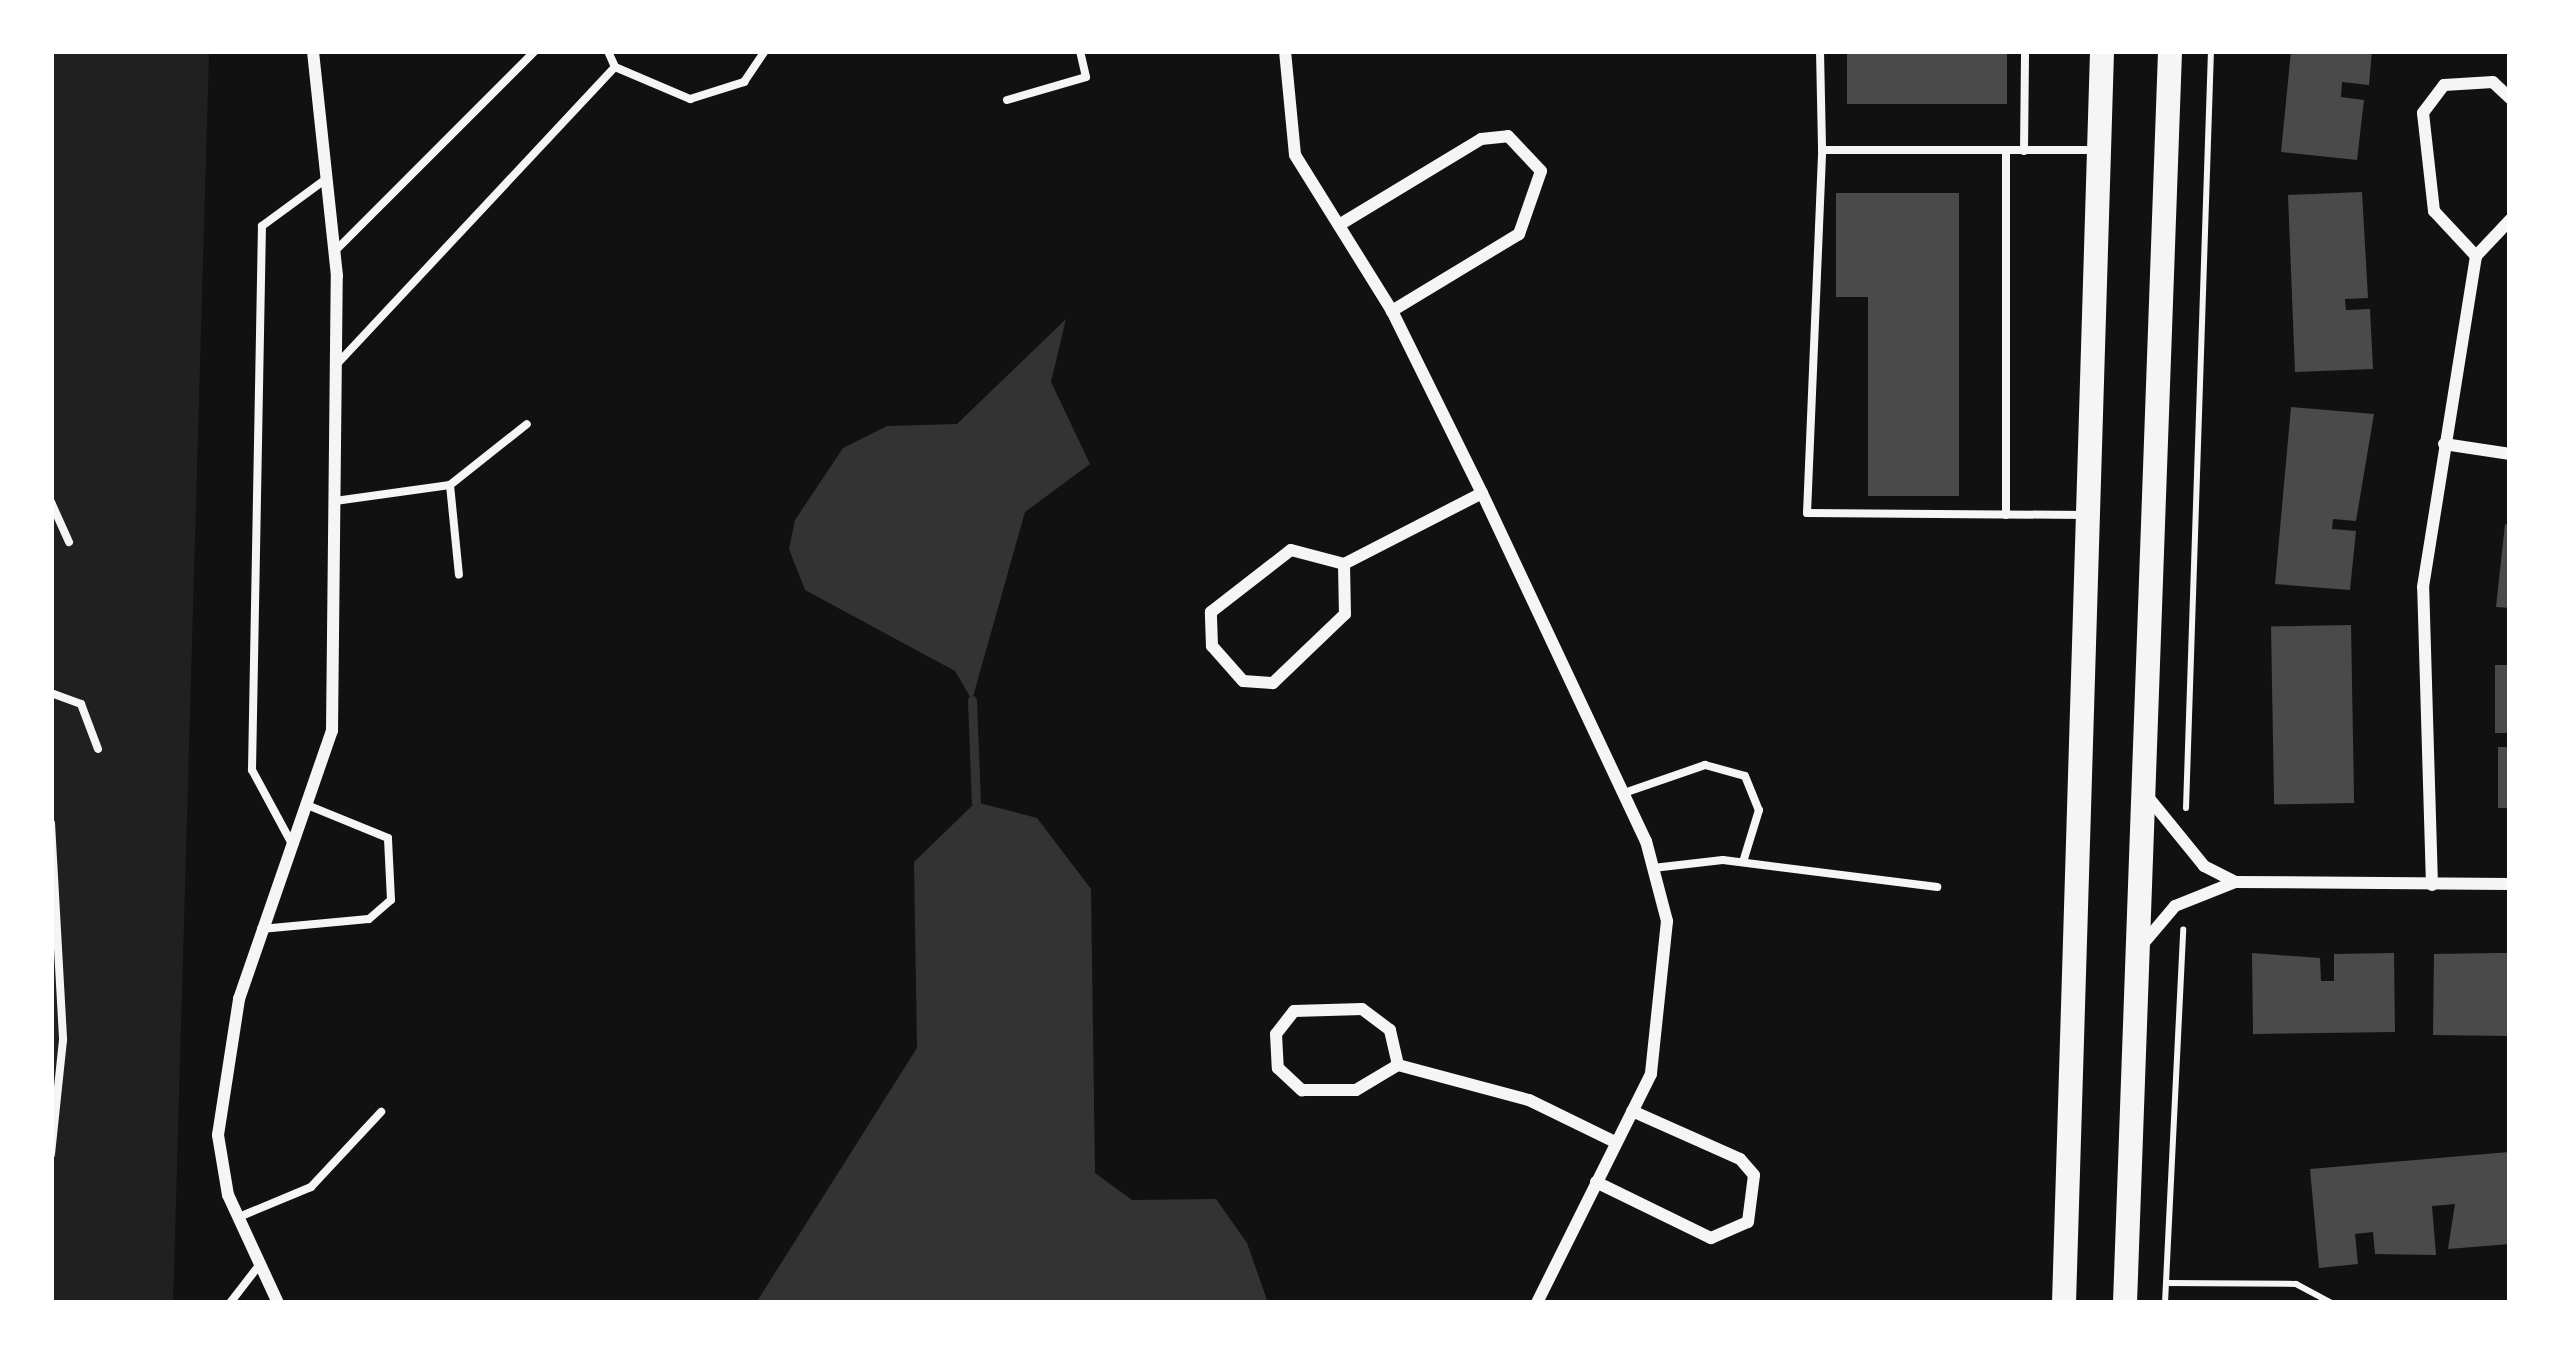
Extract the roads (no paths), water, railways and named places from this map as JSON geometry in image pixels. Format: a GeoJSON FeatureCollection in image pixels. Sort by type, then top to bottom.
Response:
{"type":"FeatureCollection","features":[{"type":"Feature","properties":{"kind":"main road"},"geometry":{"type":"LineString","coordinates":[[2064,1303],[2102,51]]}},
{"type":"Feature","properties":{"kind":"main road"},"geometry":{"type":"LineString","coordinates":[[2126,1303],[2170,51]]}},
{"type":"Feature","properties":{"kind":"street"},"geometry":{"type":"LineString","coordinates":[[278,1303],[238,1217],[218,1136],[259,929],[332,731],[334,252],[313,51]]}},
{"type":"Feature","properties":{"kind":"street"},"geometry":{"type":"LineString","coordinates":[[1285,51],[1295,155],[1392,311],[1482,493],[1624,793],[1653,868],[1667,921],[1665,1003],[1632,1111],[1537,1303]]}},
{"type":"Feature","properties":{"kind":"street"},"geometry":{"type":"LineString","coordinates":[[2476,256],[2434,211],[2423,113],[2444,85],[2492,82],[2510,98]]}},
{"type":"Feature","properties":{"kind":"street"},"geometry":{"type":"LineString","coordinates":[[1339,225],[1481,139],[1508,136],[1541,171],[1519,234],[1392,311]]}},
{"type":"Feature","properties":{"kind":"street"},"geometry":{"type":"LineString","coordinates":[[2432,885],[2423,587],[2476,256],[2510,220]]}},
{"type":"Feature","properties":{"kind":"street"},"geometry":{"type":"LineString","coordinates":[[2444,444],[2510,454]]}},
{"type":"Feature","properties":{"kind":"street"},"geometry":{"type":"LineString","coordinates":[[1344,564],[1345,614],[1274,683],[1243,680],[1212,646],[1211,612],[1291,550],[1344,564],[1482,493]]}},
{"type":"Feature","properties":{"kind":"street"},"geometry":{"type":"LineString","coordinates":[[2144,789],[2185,846],[2235,882]]}},
{"type":"Feature","properties":{"kind":"street"},"geometry":{"type":"LineString","coordinates":[[2138,951],[2183,902],[2235,882],[2510,884]]}},
{"type":"Feature","properties":{"kind":"street"},"geometry":{"type":"LineString","coordinates":[[1398,1066],[1390,1030],[1362,1009],[1306,1007],[1276,1034],[1278,1068],[1302,1090],[1356,1090],[1398,1066],[1529,1100],[1615,1142]]}},
{"type":"Feature","properties":{"kind":"street"},"geometry":{"type":"LineString","coordinates":[[1596,1182],[1711,1238],[1748,1222],[1754,1175],[1740,1159],[1632,1111]]}},
{"type":"Feature","properties":{"kind":"lane"},"geometry":{"type":"LineString","coordinates":[[334,252],[535,51]]}},
{"type":"Feature","properties":{"kind":"lane"},"geometry":{"type":"LineString","coordinates":[[608,51],[615,67],[690,99],[744,82],[765,51]]}},
{"type":"Feature","properties":{"kind":"lane"},"geometry":{"type":"LineString","coordinates":[[1007,100],[1086,77],[1080,51]]}},
{"type":"Feature","properties":{"kind":"lane"},"geometry":{"type":"LineString","coordinates":[[1820,51],[1822,150],[1807,513],[2088,515]]}},
{"type":"Feature","properties":{"kind":"lane"},"geometry":{"type":"LineString","coordinates":[[2024,151],[2025,51]]}},
{"type":"Feature","properties":{"kind":"lane"},"geometry":{"type":"LineString","coordinates":[[336,364],[615,67]]}},
{"type":"Feature","properties":{"kind":"lane"},"geometry":{"type":"LineString","coordinates":[[1822,150],[2099,150]]}},
{"type":"Feature","properties":{"kind":"lane"},"geometry":{"type":"LineString","coordinates":[[2006,152],[2006,515]]}},
{"type":"Feature","properties":{"kind":"lane"},"geometry":{"type":"LineString","coordinates":[[291,842],[252,770],[262,226],[326,178]]}},
{"type":"Feature","properties":{"kind":"lane"},"geometry":{"type":"LineString","coordinates":[[334,502],[450,485],[527,424]]}},
{"type":"Feature","properties":{"kind":"lane"},"geometry":{"type":"LineString","coordinates":[[450,485],[459,575]]}},
{"type":"Feature","properties":{"kind":"lane"},"geometry":{"type":"LineString","coordinates":[[51,502],[69,542]]}},
{"type":"Feature","properties":{"kind":"lane"},"geometry":{"type":"LineString","coordinates":[[51,693],[81,704],[98,749]]}},
{"type":"Feature","properties":{"kind":"lane"},"geometry":{"type":"LineString","coordinates":[[1624,793],[1706,765],[1745,776],[1759,810],[1743,862]]}},
{"type":"Feature","properties":{"kind":"lane"},"geometry":{"type":"LineString","coordinates":[[259,929],[369,919],[392,900],[398,860],[388,838],[307,805]]}},
{"type":"Feature","properties":{"kind":"lane"},"geometry":{"type":"LineString","coordinates":[[51,823],[63,1040],[51,1154]]}},
{"type":"Feature","properties":{"kind":"lane"},"geometry":{"type":"LineString","coordinates":[[1653,868],[1743,862],[1936,887]]}},
{"type":"Feature","properties":{"kind":"lane"},"geometry":{"type":"LineString","coordinates":[[238,1217],[311,1187],[381,1112]]}},
{"type":"Feature","properties":{"kind":"lane"},"geometry":{"type":"LineString","coordinates":[[230,1303],[260,1264]]}},
{"type":"Feature","properties":{"kind":"waterway"},"geometry":{"type":"LineString","coordinates":[[972,700],[976,802]]}}]}
